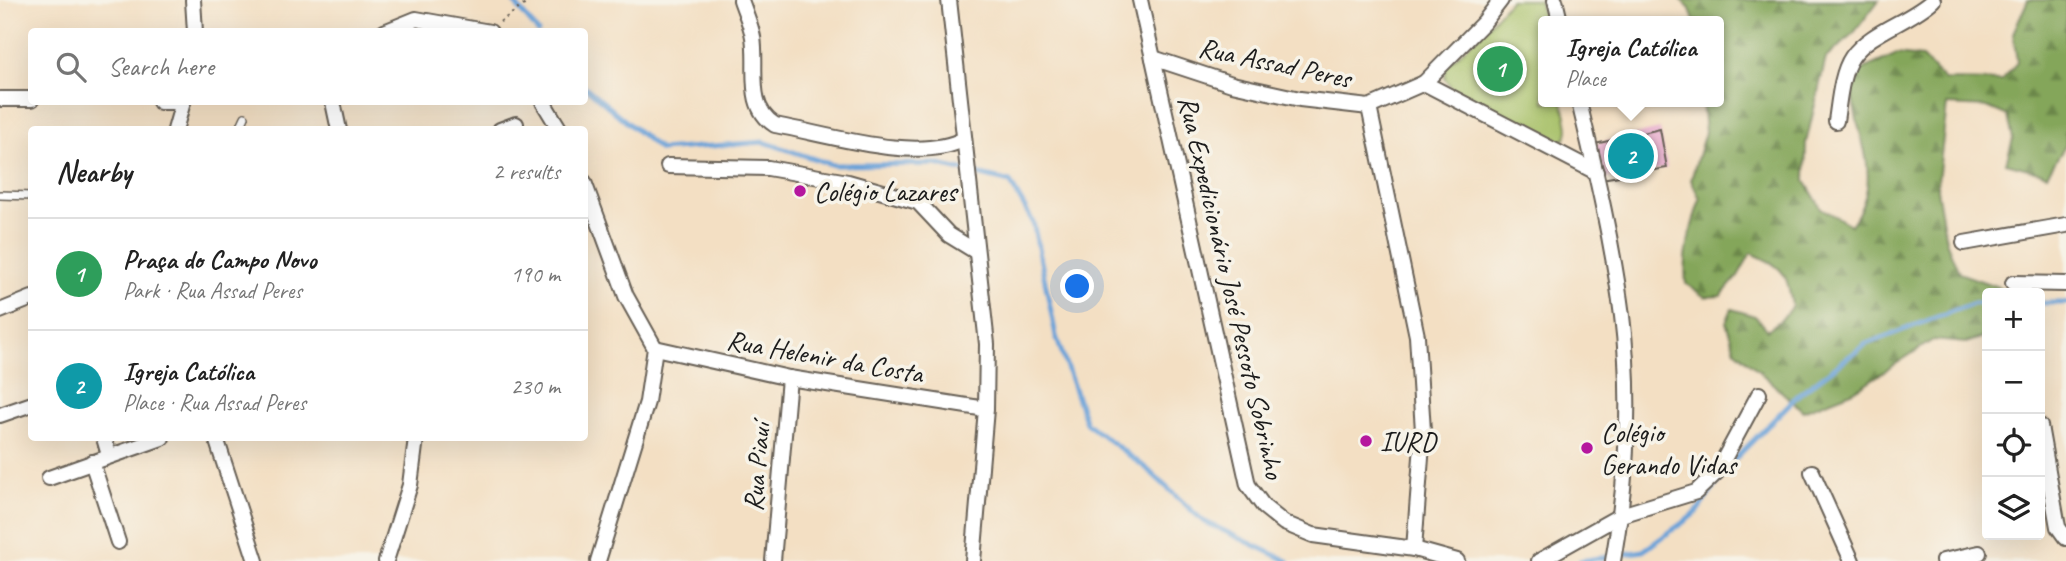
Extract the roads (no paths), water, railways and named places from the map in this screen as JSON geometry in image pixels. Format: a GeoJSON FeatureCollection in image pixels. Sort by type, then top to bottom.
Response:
{"type":"FeatureCollection","features":[{"type":"Feature","properties":{"kind":"street"},"geometry":{"type":"LineString","coordinates":[[193,0],[195,28]]}},
{"type":"Feature","properties":{"kind":"street"},"geometry":{"type":"LineString","coordinates":[[741,0],[753,36],[756,103],[763,117],[775,125],[895,146],[940,149],[964,142]]}},
{"type":"Feature","properties":{"kind":"street"},"geometry":{"type":"LineString","coordinates":[[949,0],[987,344],[986,409],[973,561]]}},
{"type":"Feature","properties":{"kind":"street","name":"Rua Expedicionário José Pessoto Sobrinho"},"geometry":{"type":"LineString","coordinates":[[1140,0],[1248,485],[1264,507],[1284,523],[1313,535],[1415,549],[1457,561]]}},
{"type":"Feature","properties":{"kind":"street","name":"Rua Assad Peres"},"geometry":{"type":"LineString","coordinates":[[1153,58],[1232,84],[1300,99],[1369,107],[1424,83],[1501,0]]}},
{"type":"Feature","properties":{"kind":"street"},"geometry":{"type":"LineString","coordinates":[[1836,121],[1850,58],[1863,45],[1920,12],[1933,0]]}},
{"type":"Feature","properties":{"kind":"street"},"geometry":{"type":"LineString","coordinates":[[394,28],[416,19],[493,28]]}},
{"type":"Feature","properties":{"kind":"street"},"geometry":{"type":"LineString","coordinates":[[1424,83],[1596,172]]}},
{"type":"Feature","properties":{"kind":"street"},"geometry":{"type":"LineString","coordinates":[[0,99],[28,99]]}},
{"type":"Feature","properties":{"kind":"street"},"geometry":{"type":"LineString","coordinates":[[176,126],[182,105]]}},
{"type":"Feature","properties":{"kind":"street"},"geometry":{"type":"LineString","coordinates":[[334,105],[338,126]]}},
{"type":"Feature","properties":{"kind":"street"},"geometry":{"type":"LineString","coordinates":[[544,105],[557,126]]}},
{"type":"Feature","properties":{"kind":"street"},"geometry":{"type":"LineString","coordinates":[[1369,107],[1417,336],[1423,431],[1415,549]]}},
{"type":"Feature","properties":{"kind":"street"},"geometry":{"type":"LineString","coordinates":[[1580,107],[1596,172],[1622,316],[1628,396],[1621,515],[1613,561]]}},
{"type":"Feature","properties":{"kind":"street"},"geometry":{"type":"LineString","coordinates":[[511,126],[516,124]]}},
{"type":"Feature","properties":{"kind":"street"},"geometry":{"type":"LineString","coordinates":[[668,166],[768,168],[848,182],[918,202],[949,235],[975,251]]}},
{"type":"Feature","properties":{"kind":"street"},"geometry":{"type":"LineString","coordinates":[[588,193],[626,296],[655,348],[647,402],[598,561]]}},
{"type":"Feature","properties":{"kind":"street"},"geometry":{"type":"LineString","coordinates":[[1964,243],[2066,225]]}},
{"type":"Feature","properties":{"kind":"street"},"geometry":{"type":"LineString","coordinates":[[2013,283],[2066,284]]}},
{"type":"Feature","properties":{"kind":"street"},"geometry":{"type":"LineString","coordinates":[[0,311],[28,300]]}},
{"type":"Feature","properties":{"kind":"street","name":"Rua Helenir da Costa"},"geometry":{"type":"LineString","coordinates":[[655,348],[789,378],[986,409]]}},
{"type":"Feature","properties":{"kind":"street","name":"Rua Piauí"},"geometry":{"type":"LineString","coordinates":[[773,561],[789,378]]}},
{"type":"Feature","properties":{"kind":"street"},"geometry":{"type":"LineString","coordinates":[[1539,561],[1621,515],[1696,492],[1717,472],[1759,394]]}},
{"type":"Feature","properties":{"kind":"street"},"geometry":{"type":"LineString","coordinates":[[0,415],[28,405]]}},
{"type":"Feature","properties":{"kind":"street"},"geometry":{"type":"LineString","coordinates":[[105,441],[109,454]]}},
{"type":"Feature","properties":{"kind":"street"},"geometry":{"type":"LineString","coordinates":[[49,478],[109,454],[152,441]]}},
{"type":"Feature","properties":{"kind":"street"},"geometry":{"type":"LineString","coordinates":[[217,441],[256,561]]}},
{"type":"Feature","properties":{"kind":"street"},"geometry":{"type":"LineString","coordinates":[[386,561],[410,485],[416,441]]}},
{"type":"Feature","properties":{"kind":"street"},"geometry":{"type":"LineString","coordinates":[[2045,456],[2057,527],[2066,538]]}},
{"type":"Feature","properties":{"kind":"street"},"geometry":{"type":"LineString","coordinates":[[92,461],[118,542]]}},
{"type":"Feature","properties":{"kind":"street"},"geometry":{"type":"LineString","coordinates":[[1812,472],[1852,561]]}},
{"type":"Feature","properties":{"kind":"street"},"geometry":{"type":"LineString","coordinates":[[1943,561],[1979,553]]}},
{"type":"Feature","properties":{"kind":"lane"},"geometry":{"type":"LineString","coordinates":[[241,126],[246,117]]}},
{"type":"Feature","properties":{"kind":"lane"},"geometry":{"type":"LineString","coordinates":[[0,195],[28,196]]}},
{"type":"Feature","properties":{"kind":"waterway"},"geometry":{"type":"LineString","coordinates":[[512,0],[535,28]]}},
{"type":"Feature","properties":{"kind":"waterway"},"geometry":{"type":"LineString","coordinates":[[588,89],[660,150],[764,142],[833,165],[936,164],[1010,182],[1033,222],[1056,336],[1086,423],[1146,468],[1203,521],[1288,561]]}},
{"type":"Feature","properties":{"kind":"waterway"},"geometry":{"type":"LineString","coordinates":[[1580,561],[1643,551],[1695,514],[1733,461],[1800,393],[1866,344],[1974,303],[1982,303]]}},
{"type":"Feature","properties":{"kind":"waterway"},"geometry":{"type":"LineString","coordinates":[[2045,303],[2066,303]]}},
{"type":"Feature","properties":{"kind":"place","name":"Praça do Campo Novo"},"geometry":{"type":"Point","coordinates":[1500,69]}},
{"type":"Feature","properties":{"kind":"place","name":"Igreja Católica"},"geometry":{"type":"Point","coordinates":[1631,156]}},
{"type":"Feature","properties":{"kind":"place","name":"Colégio Lazares"},"geometry":{"type":"Point","coordinates":[800,191]}},
{"type":"Feature","properties":{"kind":"place","name":"IURD"},"geometry":{"type":"Point","coordinates":[1366,441]}},
{"type":"Feature","properties":{"kind":"place","name":"Colégio Gerando Vidas"},"geometry":{"type":"Point","coordinates":[1587,448]}}]}
